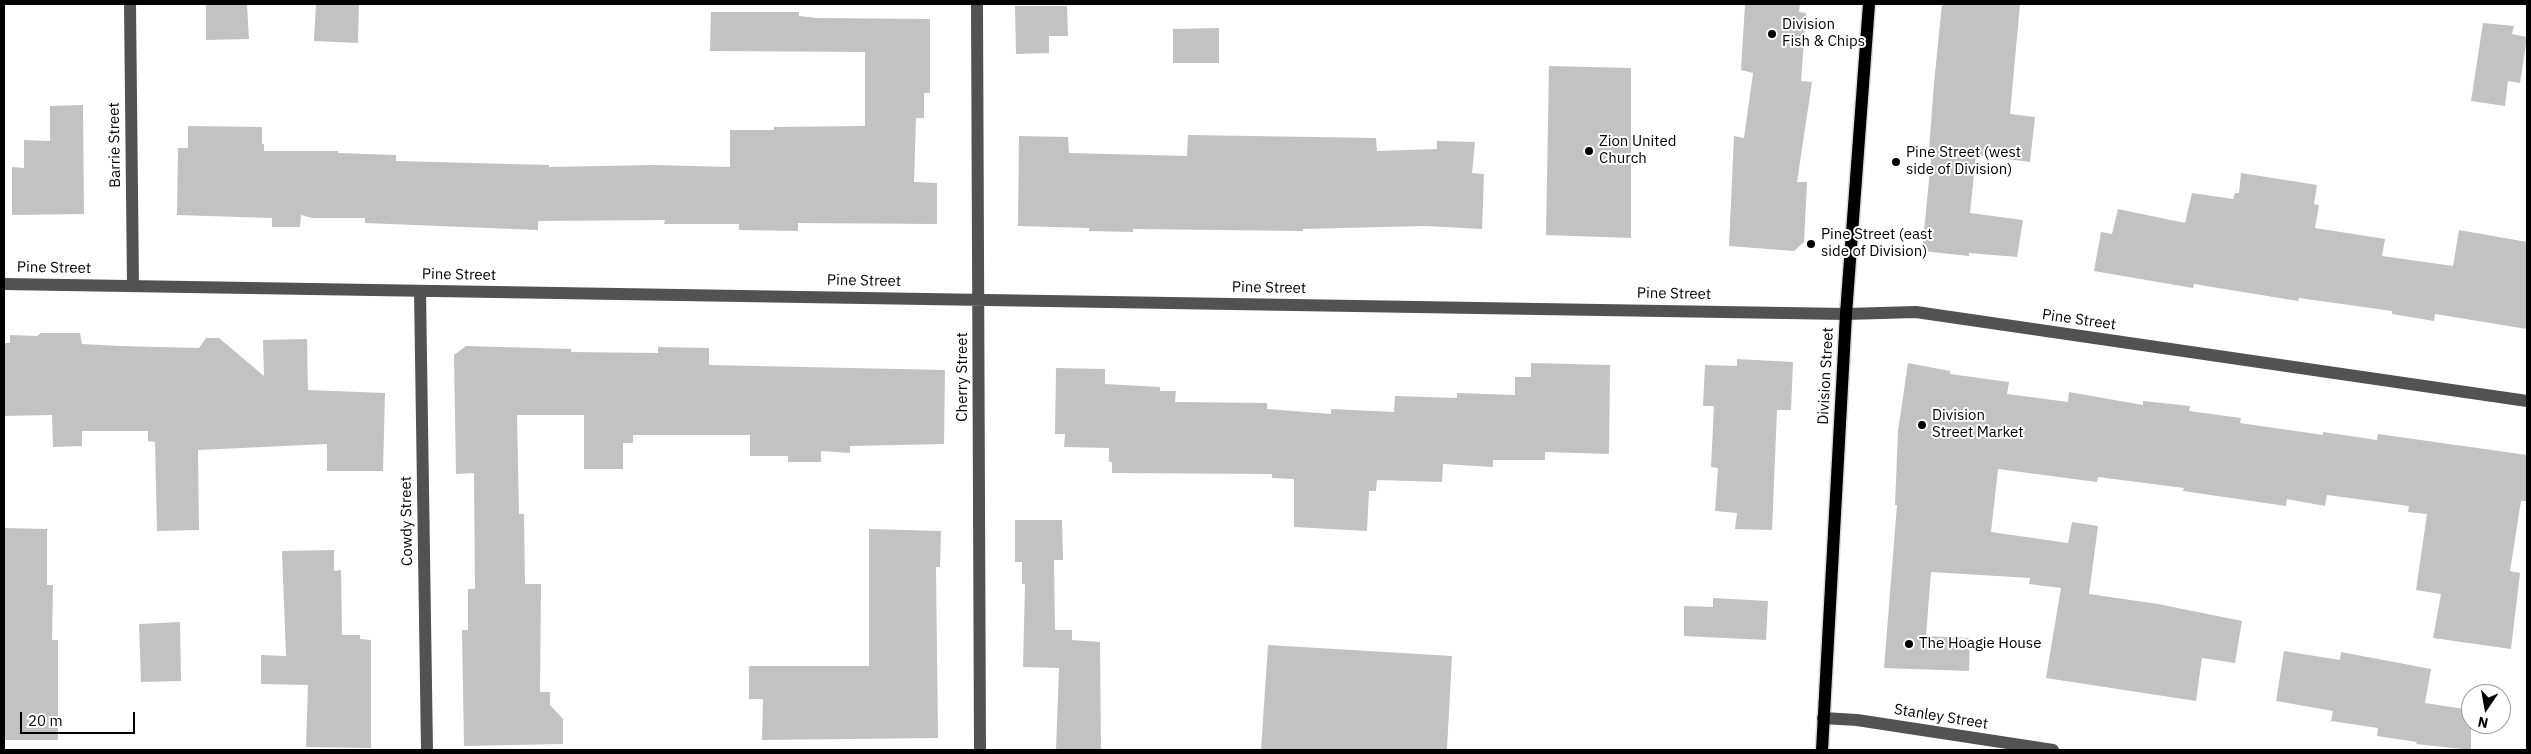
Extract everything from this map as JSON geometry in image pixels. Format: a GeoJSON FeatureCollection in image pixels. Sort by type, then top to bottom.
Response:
{"type":"FeatureCollection","features":[{"type":"Feature","properties":{"kind":"main road","name":"Division Street"},"geometry":{"type":"LineString","coordinates":[[1822,750],[1846,314],[1869,4]]}},
{"type":"Feature","properties":{"kind":"street","name":"Barrie Street"},"geometry":{"type":"LineString","coordinates":[[130,4],[133,286]]}},
{"type":"Feature","properties":{"kind":"street","name":"Cherry Street"},"geometry":{"type":"LineString","coordinates":[[977,4],[980,750]]}},
{"type":"Feature","properties":{"kind":"street","name":"Pine Street"},"geometry":{"type":"LineString","coordinates":[[4,284],[1846,314],[1916,312],[2527,401]]}},
{"type":"Feature","properties":{"kind":"street","name":"Cowdy Street"},"geometry":{"type":"LineString","coordinates":[[420,291],[427,750]]}},
{"type":"Feature","properties":{"kind":"street","name":"Stanley Street"},"geometry":{"type":"LineString","coordinates":[[1823,718],[1857,720],[2053,750]]}},
{"type":"Feature","properties":{"kind":"building"},"geometry":{"type":"Polygon","coordinates":[[[206,4],[247,4],[249,39],[206,40],[206,4]]]}},
{"type":"Feature","properties":{"kind":"building"},"geometry":{"type":"Polygon","coordinates":[[[316,4],[359,4],[358,43],[314,41],[316,4]]]}},
{"type":"Feature","properties":{"kind":"building"},"geometry":{"type":"Polygon","coordinates":[[[1745,4],[1800,4],[1799,12],[1806,13],[1801,81],[1812,82],[1797,182],[1807,182],[1804,242],[1794,251],[1729,246],[1734,136],[1744,138],[1753,73],[1741,70],[1745,4]]]}},
{"type":"Feature","properties":{"kind":"building"},"geometry":{"type":"Polygon","coordinates":[[[1942,4],[2020,4],[2010,114],[2035,117],[2030,162],[1976,155],[1970,213],[2023,220],[2017,257],[1969,253],[1969,256],[1922,251],[1932,150],[1929,150],[1942,4]]]}},
{"type":"Feature","properties":{"kind":"building"},"geometry":{"type":"Polygon","coordinates":[[[1015,6],[1067,6],[1068,36],[1049,36],[1049,53],[1016,54],[1015,6]]]}},
{"type":"Feature","properties":{"kind":"building"},"geometry":{"type":"Polygon","coordinates":[[[711,12],[799,12],[799,16],[817,18],[930,19],[930,93],[924,93],[924,118],[916,118],[914,182],[937,183],[937,224],[798,223],[798,231],[739,230],[739,224],[664,224],[665,220],[538,221],[538,230],[365,223],[365,218],[312,218],[301,215],[300,227],[272,227],[272,218],[177,215],[178,148],[188,148],[188,126],[262,127],[264,151],[338,151],[338,153],[396,155],[396,161],[549,165],[549,167],[655,165],[730,167],[730,130],[774,130],[774,127],[865,126],[865,52],[710,51],[711,12]]]}},
{"type":"Feature","properties":{"kind":"building"},"geometry":{"type":"Polygon","coordinates":[[[2483,23],[2514,26],[2512,34],[2527,37],[2520,83],[2508,81],[2505,106],[2471,101],[2483,23]]]}},
{"type":"Feature","properties":{"kind":"building"},"geometry":{"type":"Polygon","coordinates":[[[1219,28],[1219,63],[1173,63],[1173,29],[1219,28]]]}},
{"type":"Feature","properties":{"kind":"building","name":"Zion United Church"},"geometry":{"type":"Polygon","coordinates":[[[1549,66],[1631,68],[1631,238],[1546,235],[1549,66]]]}},
{"type":"Feature","properties":{"kind":"building"},"geometry":{"type":"Polygon","coordinates":[[[83,105],[84,214],[12,215],[12,167],[24,168],[24,140],[50,141],[50,106],[83,105]]]}},
{"type":"Feature","properties":{"kind":"building"},"geometry":{"type":"Polygon","coordinates":[[[1188,135],[1376,138],[1377,151],[1437,149],[1437,141],[1475,142],[1472,173],[1484,174],[1482,229],[1425,226],[1303,229],[1303,231],[1133,229],[1133,232],[1089,231],[1089,228],[1018,226],[1019,136],[1068,137],[1069,153],[1187,156],[1188,135]]]}},
{"type":"Feature","properties":{"kind":"building"},"geometry":{"type":"Polygon","coordinates":[[[2241,173],[2317,185],[2314,204],[2319,205],[2315,228],[2385,239],[2382,256],[2453,266],[2459,230],[2527,242],[2527,329],[2435,314],[2434,321],[2392,314],[2392,311],[2299,298],[2298,301],[2194,284],[2193,288],[2094,271],[2101,232],[2112,234],[2118,209],[2185,223],[2192,193],[2233,199],[2235,193],[2239,193],[2241,173]]]}},
{"type":"Feature","properties":{"kind":"building"},"geometry":{"type":"Polygon","coordinates":[[[41,333],[80,333],[82,344],[120,346],[199,348],[206,338],[219,338],[264,376],[263,340],[307,339],[308,390],[385,393],[383,471],[327,471],[327,444],[198,450],[199,530],[157,531],[155,442],[148,441],[148,431],[82,431],[82,446],[53,447],[52,415],[4,416],[4,343],[10,343],[10,335],[37,336],[41,333]]]}},
{"type":"Feature","properties":{"kind":"building"},"geometry":{"type":"Polygon","coordinates":[[[466,346],[571,349],[571,352],[658,353],[658,347],[709,348],[709,365],[945,370],[944,444],[850,446],[850,453],[821,451],[821,462],[788,462],[788,456],[750,456],[750,435],[633,435],[633,443],[623,443],[623,469],[584,469],[584,415],[517,415],[519,514],[524,514],[525,584],[541,584],[540,692],[550,692],[550,705],[563,719],[563,744],[464,746],[462,630],[468,630],[468,589],[475,589],[474,473],[456,474],[454,355],[466,346]]]}},
{"type":"Feature","properties":{"kind":"building"},"geometry":{"type":"Polygon","coordinates":[[[1737,359],[1793,362],[1791,410],[1777,410],[1772,530],[1735,529],[1737,513],[1715,511],[1718,468],[1711,467],[1714,406],[1703,406],[1705,365],[1737,366],[1737,359]]]}},
{"type":"Feature","properties":{"kind":"building"},"geometry":{"type":"Polygon","coordinates":[[[1531,363],[1610,365],[1609,454],[1545,452],[1545,460],[1493,460],[1493,467],[1443,464],[1442,482],[1377,480],[1376,491],[1369,491],[1367,531],[1294,527],[1294,479],[1272,478],[1272,474],[1112,473],[1112,462],[1109,462],[1109,448],[1064,447],[1065,434],[1055,434],[1056,368],[1105,369],[1105,384],[1160,387],[1160,391],[1176,391],[1175,402],[1267,403],[1267,409],[1331,414],[1331,409],[1394,412],[1395,396],[1457,398],[1457,393],[1515,395],[1515,377],[1531,377],[1531,363]]]}},
{"type":"Feature","properties":{"kind":"building"},"geometry":{"type":"Polygon","coordinates":[[[1908,363],[1950,371],[1950,374],[2009,382],[2007,394],[2068,402],[2069,392],[2143,405],[2143,401],[2190,406],[2189,411],[2241,418],[2240,423],[2323,435],[2323,432],[2377,440],[2378,434],[2527,455],[2527,501],[2521,501],[2510,571],[2520,573],[2511,649],[2433,638],[2441,594],[2416,590],[2427,514],[2408,512],[2409,506],[2327,495],[2325,506],[2287,499],[2286,506],[2183,491],[2184,488],[2098,477],[2097,482],[1998,469],[1991,532],[2068,543],[2072,522],[2098,526],[2089,594],[2158,604],[2242,621],[2235,663],[2202,658],[2196,701],[2046,678],[2061,588],[2029,584],[2030,578],[1931,572],[1926,636],[1970,638],[1969,671],[1884,668],[1897,505],[1895,505],[1898,431],[1908,363]]]}},
{"type":"Feature","properties":{"kind":"building"},"geometry":{"type":"Polygon","coordinates":[[[1015,520],[1062,520],[1063,560],[1054,560],[1055,630],[1072,630],[1072,640],[1100,642],[1101,750],[1056,750],[1059,668],[1023,667],[1025,584],[1022,584],[1022,562],[1015,562],[1015,520]]]}},
{"type":"Feature","properties":{"kind":"building"},"geometry":{"type":"Polygon","coordinates":[[[4,528],[47,529],[47,585],[53,585],[52,640],[58,640],[58,740],[4,740],[4,528]]]}},
{"type":"Feature","properties":{"kind":"building"},"geometry":{"type":"Polygon","coordinates":[[[869,529],[941,531],[940,567],[936,567],[938,738],[762,740],[763,699],[749,699],[749,666],[869,666],[869,529]]]}},
{"type":"Feature","properties":{"kind":"building"},"geometry":{"type":"Polygon","coordinates":[[[334,550],[334,571],[341,570],[342,635],[360,635],[360,639],[371,640],[371,748],[306,747],[308,685],[261,684],[261,655],[286,656],[282,551],[334,550]]]}},
{"type":"Feature","properties":{"kind":"building"},"geometry":{"type":"Polygon","coordinates":[[[1713,598],[1768,601],[1766,640],[1684,636],[1684,606],[1713,607],[1713,598]]]}},
{"type":"Feature","properties":{"kind":"building"},"geometry":{"type":"Polygon","coordinates":[[[180,622],[181,681],[141,682],[139,624],[180,622]]]}},
{"type":"Feature","properties":{"kind":"building"},"geometry":{"type":"Polygon","coordinates":[[[1268,645],[1452,656],[1447,750],[1261,750],[1268,645]]]}},
{"type":"Feature","properties":{"kind":"building"},"geometry":{"type":"Polygon","coordinates":[[[2284,651],[2340,660],[2341,652],[2431,669],[2425,703],[2461,708],[2461,734],[2471,734],[2471,750],[2416,744],[2417,742],[2377,736],[2378,728],[2331,721],[2333,711],[2276,701],[2284,651]]]}},
{"type":"Feature","properties":{"kind":"place","name":"Division Fish & Chips"},"geometry":{"type":"Point","coordinates":[1772,34]}},
{"type":"Feature","properties":{"kind":"place","name":"Zion United Church"},"geometry":{"type":"Point","coordinates":[1589,151]}},
{"type":"Feature","properties":{"kind":"place","name":"Pine Street (west side of Division)"},"geometry":{"type":"Point","coordinates":[1896,162]}},
{"type":"Feature","properties":{"kind":"place","name":"Pine Street (east side of Division)"},"geometry":{"type":"Point","coordinates":[1811,244]}},
{"type":"Feature","properties":{"kind":"place","name":"Division Street Market"},"geometry":{"type":"Point","coordinates":[1922,425]}},
{"type":"Feature","properties":{"kind":"place","name":"The Hoagie House"},"geometry":{"type":"Point","coordinates":[1909,644]}}]}
